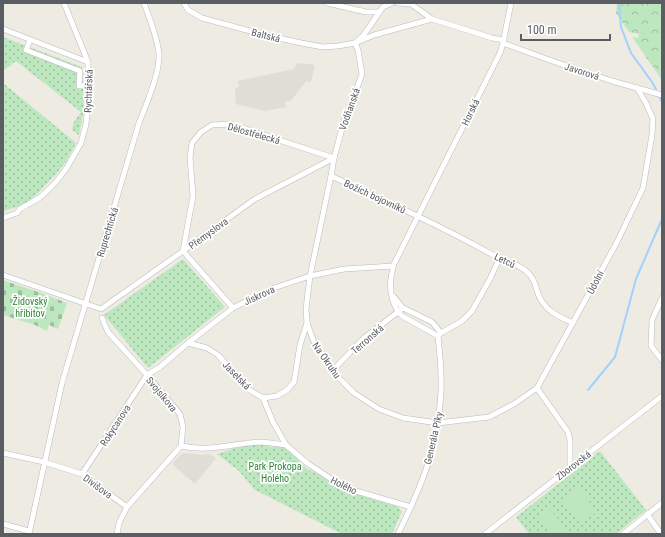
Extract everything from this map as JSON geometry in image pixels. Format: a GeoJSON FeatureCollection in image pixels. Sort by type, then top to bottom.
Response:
{"type":"FeatureCollection","features":[{"type":"Feature","properties":{"kind":"street","name":"Rychtářská"},"geometry":{"type":"LineString","coordinates":[[3,218],[17,213],[20,209],[45,193],[66,169],[81,143],[86,124],[88,106],[88,62],[64,3]]}},
{"type":"Feature","properties":{"kind":"street","name":"Ruprechtická"},"geometry":{"type":"LineString","coordinates":[[3,524],[29,532],[62,383],[139,123],[154,81],[159,56],[152,25],[144,3]]}},
{"type":"Feature","properties":{"kind":"street","name":"Baltská"},"geometry":{"type":"LineString","coordinates":[[184,3],[188,10],[202,18],[262,34],[323,47],[355,43],[374,35],[432,19]]}},
{"type":"Feature","properties":{"kind":"street"},"geometry":{"type":"LineString","coordinates":[[327,3],[343,5],[366,12],[379,12]]}},
{"type":"Feature","properties":{"kind":"street"},"geometry":{"type":"LineString","coordinates":[[379,12],[380,3]]}},
{"type":"Feature","properties":{"kind":"street"},"geometry":{"type":"LineString","coordinates":[[355,43],[364,36],[383,7],[392,3]]}},
{"type":"Feature","properties":{"kind":"street"},"geometry":{"type":"LineString","coordinates":[[398,3],[411,4],[432,19],[503,42]]}},
{"type":"Feature","properties":{"kind":"street","name":"Horská"},"geometry":{"type":"LineString","coordinates":[[398,312],[394,305],[390,281],[394,266],[500,53],[511,3]]}},
{"type":"Feature","properties":{"kind":"street"},"geometry":{"type":"LineString","coordinates":[[3,29],[88,62]]}},
{"type":"Feature","properties":{"kind":"street"},"geometry":{"type":"LineString","coordinates":[[30,40],[26,50],[80,71],[79,86],[88,86]]}},
{"type":"Feature","properties":{"kind":"street","name":"Javorová"},"geometry":{"type":"LineString","coordinates":[[503,42],[569,67],[662,95]]}},
{"type":"Feature","properties":{"kind":"street","name":"Vodňanská"},"geometry":{"type":"LineString","coordinates":[[331,176],[334,158],[344,122],[362,74],[358,50],[355,43]]}},
{"type":"Feature","properties":{"kind":"street","name":"Údolní"},"geometry":{"type":"LineString","coordinates":[[537,388],[616,244],[643,188],[652,135],[653,119],[646,102],[637,88]]}},
{"type":"Feature","properties":{"kind":"street","name":"Dělostřelecká"},"geometry":{"type":"LineString","coordinates":[[184,252],[193,196],[190,157],[192,143],[201,132],[212,125],[230,124],[334,158]]}},
{"type":"Feature","properties":{"kind":"street","name":"Přemyslova"},"geometry":{"type":"LineString","coordinates":[[86,304],[101,309],[184,252],[255,199],[334,158]]}},
{"type":"Feature","properties":{"kind":"street","name":"Božích bojovníků"},"geometry":{"type":"LineString","coordinates":[[331,176],[418,217]]}},
{"type":"Feature","properties":{"kind":"street","name":"Na Okruhu"},"geometry":{"type":"LineString","coordinates":[[331,176],[310,276],[306,323],[314,342],[332,371],[354,393],[379,409],[403,418],[438,423],[489,416],[514,404],[537,388]]}},
{"type":"Feature","properties":{"kind":"street","name":"Letců"},"geometry":{"type":"LineString","coordinates":[[418,217],[465,239],[500,259],[506,260],[526,270],[534,280],[540,300],[549,311],[572,323]]}},
{"type":"Feature","properties":{"kind":"street"},"geometry":{"type":"LineString","coordinates":[[184,252],[233,308]]}},
{"type":"Feature","properties":{"kind":"street"},"geometry":{"type":"LineString","coordinates":[[440,334],[462,321],[472,312],[500,259]]}},
{"type":"Feature","properties":{"kind":"street","name":"Jiskrova"},"geometry":{"type":"LineString","coordinates":[[147,375],[160,367],[233,308],[274,288],[310,276],[344,269],[394,266]]}},
{"type":"Feature","properties":{"kind":"street"},"geometry":{"type":"LineString","coordinates":[[3,275],[86,304]]}},
{"type":"Feature","properties":{"kind":"street"},"geometry":{"type":"LineString","coordinates":[[392,295],[403,308],[432,322],[440,334]]}},
{"type":"Feature","properties":{"kind":"street"},"geometry":{"type":"LineString","coordinates":[[662,298],[652,320],[651,346],[662,360]]}},
{"type":"Feature","properties":{"kind":"street","name":"Terronská"},"geometry":{"type":"LineString","coordinates":[[332,371],[364,338],[403,308]]}},
{"type":"Feature","properties":{"kind":"street"},"geometry":{"type":"LineString","coordinates":[[398,312],[402,316],[440,334]]}},
{"type":"Feature","properties":{"kind":"street","name":"Svojsíkova"},"geometry":{"type":"LineString","coordinates":[[102,318],[108,332],[180,414],[183,427],[181,446]]}},
{"type":"Feature","properties":{"kind":"street"},"geometry":{"type":"LineString","coordinates":[[263,398],[276,396],[287,390],[294,382],[300,345],[306,323]]}},
{"type":"Feature","properties":{"kind":"street","name":"Generála Píky"},"geometry":{"type":"LineString","coordinates":[[398,534],[411,507],[431,456],[438,423],[442,376],[440,334]]}},
{"type":"Feature","properties":{"kind":"street","name":"Jaselská"},"geometry":{"type":"LineString","coordinates":[[188,343],[207,348],[218,355],[248,389],[263,398]]}},
{"type":"Feature","properties":{"kind":"street","name":"Rokycanova"},"geometry":{"type":"LineString","coordinates":[[82,474],[147,375]]}},
{"type":"Feature","properties":{"kind":"street"},"geometry":{"type":"LineString","coordinates":[[537,388],[568,432],[570,440],[570,467]]}},
{"type":"Feature","properties":{"kind":"street","name":"Zborovská"},"geometry":{"type":"LineString","coordinates":[[485,534],[662,396]]}},
{"type":"Feature","properties":{"kind":"street","name":"Holého"},"geometry":{"type":"LineString","coordinates":[[263,398],[273,422],[286,445],[307,463],[334,481],[356,492],[411,507]]}},
{"type":"Feature","properties":{"kind":"street"},"geometry":{"type":"LineString","coordinates":[[117,534],[119,523],[127,507],[181,446],[198,449],[222,448],[260,442],[286,445]]}},
{"type":"Feature","properties":{"kind":"street"},"geometry":{"type":"LineString","coordinates":[[3,453],[44,462]]}},
{"type":"Feature","properties":{"kind":"street","name":"Divišova"},"geometry":{"type":"LineString","coordinates":[[44,462],[82,474],[127,507]]}},
{"type":"Feature","properties":{"kind":"street"},"geometry":{"type":"LineString","coordinates":[[623,534],[662,503]]}},
{"type":"Feature","properties":{"kind":"street"},"geometry":{"type":"LineString","coordinates":[[647,514],[661,534]]}},
{"type":"Feature","properties":{"kind":"shaded area"},"geometry":{"type":"Polygon","coordinates":[[[297,63],[315,65],[311,82],[306,81],[291,101],[285,102],[286,107],[265,111],[236,104],[235,88],[239,87],[238,81],[294,69],[297,63]]]}},
{"type":"Feature","properties":{"kind":"shaded area"},"geometry":{"type":"Polygon","coordinates":[[[187,453],[200,455],[209,454],[216,458],[195,484],[172,464],[181,454],[187,453]]]}},
{"type":"Feature","properties":{"kind":"green space"},"geometry":{"type":"Polygon","coordinates":[[[617,3],[662,3],[662,80],[632,37],[638,38],[639,34],[629,32],[616,13],[617,3]]]}},
{"type":"Feature","properties":{"kind":"green space"},"geometry":{"type":"Polygon","coordinates":[[[3,37],[82,67],[84,108],[79,135],[72,130],[74,122],[81,112],[16,61],[3,71],[3,37]]]}},
{"type":"Feature","properties":{"kind":"green space"},"geometry":{"type":"Polygon","coordinates":[[[3,83],[76,143],[67,160],[37,194],[23,205],[3,211],[3,83]]]}},
{"type":"Feature","properties":{"kind":"green space"},"geometry":{"type":"Polygon","coordinates":[[[183,259],[225,307],[148,368],[104,315],[183,259]]]}},
{"type":"Feature","properties":{"kind":"green space","name":"Židovský hřibitov"},"geometry":{"type":"Polygon","coordinates":[[[3,280],[67,303],[58,329],[49,325],[47,331],[35,325],[3,315],[3,280]]]}},
{"type":"Feature","properties":{"kind":"green space","name":"Park Prokopa Holého"},"geometry":{"type":"Polygon","coordinates":[[[257,444],[271,447],[283,446],[288,449],[307,469],[356,494],[398,507],[402,511],[392,534],[342,534],[255,490],[238,470],[217,454],[235,448],[257,444]]]}},
{"type":"Feature","properties":{"kind":"green space"},"geometry":{"type":"Polygon","coordinates":[[[600,451],[646,510],[616,534],[529,534],[516,517],[600,451]]]}},
{"type":"Feature","properties":{"kind":"green space"},"geometry":{"type":"Polygon","coordinates":[[[578,486],[597,512],[580,524],[562,499],[578,486]]]}},
{"type":"Feature","properties":{"kind":"green space"},"geometry":{"type":"Polygon","coordinates":[[[550,509],[566,529],[559,534],[553,534],[540,517],[550,509]]]}},
{"type":"Feature","properties":{"kind":"waterway"},"geometry":{"type":"LineString","coordinates":[[619,3],[621,27],[631,53],[656,89]]}},
{"type":"Feature","properties":{"kind":"waterway"},"geometry":{"type":"LineString","coordinates":[[659,96],[662,102]]}},
{"type":"Feature","properties":{"kind":"waterway"},"geometry":{"type":"LineString","coordinates":[[588,390],[615,357],[636,279],[662,219]]}}]}
